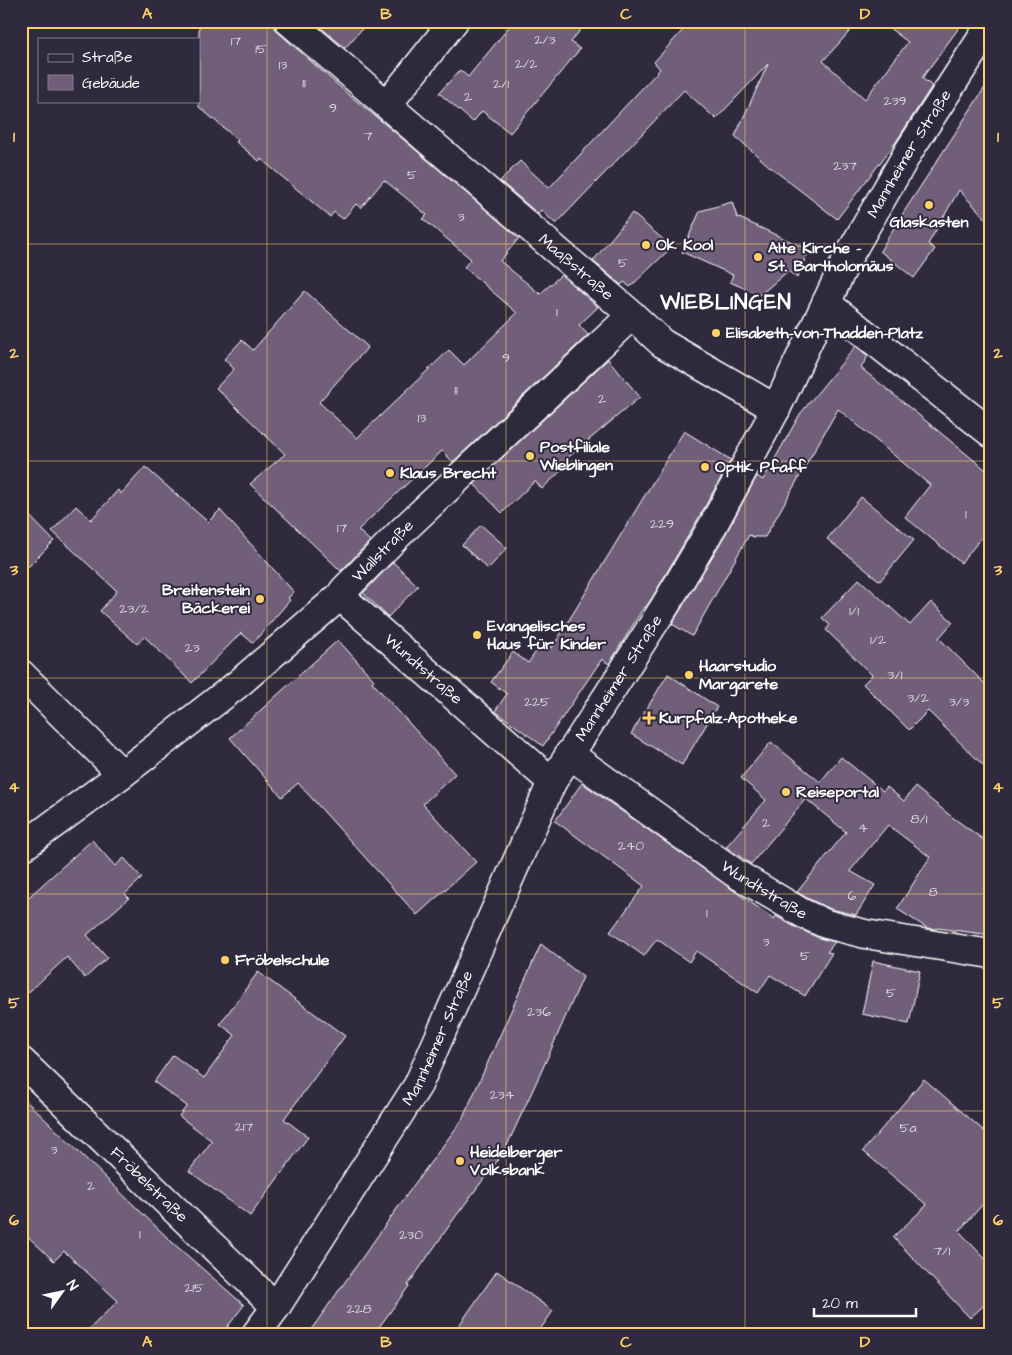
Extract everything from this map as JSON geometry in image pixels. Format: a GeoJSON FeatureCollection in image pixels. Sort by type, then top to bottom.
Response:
{"type":"FeatureCollection","features":[{"type":"Feature","properties":{"kind":"street","name":"Maaßstraße"},"geometry":{"type":"LineString","coordinates":[[289,21],[632,315],[662,343],[776,409]]}},
{"type":"Feature","properties":{"kind":"street"},"geometry":{"type":"LineString","coordinates":[[387,105],[454,21]]}},
{"type":"Feature","properties":{"kind":"street","name":"Mannheimer Straße"},"geometry":{"type":"LineString","coordinates":[[256,1334],[276,1307],[418,1086],[552,782],[712,527],[776,409],[847,259],[910,149],[991,24]]}},
{"type":"Feature","properties":{"kind":"street"},"geometry":{"type":"LineString","coordinates":[[826,303],[991,433]]}},
{"type":"Feature","properties":{"kind":"street","name":"Wallstraße"},"geometry":{"type":"LineString","coordinates":[[21,848],[122,774],[238,684],[340,596],[408,525],[632,315]]}},
{"type":"Feature","properties":{"kind":"street","name":"Wundtstraße"},"geometry":{"type":"LineString","coordinates":[[340,596],[552,782]]}},
{"type":"Feature","properties":{"kind":"street"},"geometry":{"type":"LineString","coordinates":[[21,674],[122,774]]}},
{"type":"Feature","properties":{"kind":"street","name":"Wundtstraße"},"geometry":{"type":"LineString","coordinates":[[568,754],[735,874],[802,913],[826,924],[865,934],[991,954]]}},
{"type":"Feature","properties":{"kind":"street","name":"Fröbelstraße"},"geometry":{"type":"LineString","coordinates":[[21,1061],[276,1307]]}},
{"type":"Feature","properties":{"kind":"building"},"geometry":{"type":"Polygon","coordinates":[[[199,21],[274,21],[274,27],[279,33],[348,94],[519,238],[500,261],[540,294],[561,275],[598,307],[579,325],[588,335],[453,462],[442,451],[358,530],[370,541],[341,571],[250,484],[285,454],[216,388],[234,369],[224,359],[242,340],[253,350],[305,291],[368,347],[319,402],[357,438],[449,350],[464,365],[517,313],[464,267],[471,259],[423,219],[427,215],[384,180],[361,208],[356,204],[343,219],[334,212],[330,217],[261,159],[259,161],[236,142],[238,140],[199,107],[199,21]]]}},
{"type":"Feature","properties":{"kind":"building"},"geometry":{"type":"Polygon","coordinates":[[[313,21],[369,21],[345,48],[313,21]]]}},
{"type":"Feature","properties":{"kind":"building"},"geometry":{"type":"Polygon","coordinates":[[[514,21],[587,21],[571,42],[580,49],[510,133],[482,111],[473,122],[439,93],[460,70],[468,77],[514,21]]]}},
{"type":"Feature","properties":{"kind":"building"},"geometry":{"type":"Polygon","coordinates":[[[691,21],[859,21],[823,61],[865,99],[908,42],[880,21],[964,21],[922,78],[932,86],[896,142],[837,219],[770,167],[735,136],[768,64],[716,119],[684,90],[556,224],[541,210],[538,214],[500,181],[520,161],[549,188],[660,69],[654,62],[691,21]]]}},
{"type":"Feature","properties":{"kind":"building"},"geometry":{"type":"Polygon","coordinates":[[[991,78],[991,224],[959,190],[928,244],[935,249],[914,278],[880,251],[991,78]]]}},
{"type":"Feature","properties":{"kind":"building","name":"Alte Kirche - St. Bartholomäus"},"geometry":{"type":"Polygon","coordinates":[[[732,202],[737,217],[809,250],[797,278],[788,271],[760,295],[730,282],[733,275],[682,252],[700,211],[732,202]]]}},
{"type":"Feature","properties":{"kind":"building"},"geometry":{"type":"Polygon","coordinates":[[[632,213],[672,247],[630,287],[624,282],[621,285],[593,261],[632,213]]]}},
{"type":"Feature","properties":{"kind":"building"},"geometry":{"type":"Polygon","coordinates":[[[856,346],[868,356],[861,368],[991,474],[991,526],[961,563],[905,517],[930,485],[838,409],[765,537],[749,535],[692,636],[672,624],[725,535],[757,476],[763,480],[800,414],[856,346]]]}},
{"type":"Feature","properties":{"kind":"building"},"geometry":{"type":"Polygon","coordinates":[[[608,359],[640,397],[565,460],[568,464],[542,489],[535,481],[502,513],[474,484],[608,359]]]}},
{"type":"Feature","properties":{"kind":"building"},"geometry":{"type":"Polygon","coordinates":[[[684,431],[731,460],[652,598],[644,607],[609,664],[602,659],[543,746],[495,711],[507,694],[491,682],[513,652],[528,663],[543,642],[552,648],[684,431]]]}},
{"type":"Feature","properties":{"kind":"building"},"geometry":{"type":"Polygon","coordinates":[[[145,467],[208,522],[220,510],[294,592],[288,598],[290,600],[253,643],[241,633],[192,683],[144,636],[137,644],[100,611],[117,591],[52,531],[76,506],[91,520],[118,490],[121,494],[145,467]]]}},
{"type":"Feature","properties":{"kind":"building"},"geometry":{"type":"Polygon","coordinates":[[[861,497],[914,540],[880,581],[827,539],[861,497]]]}},
{"type":"Feature","properties":{"kind":"building"},"geometry":{"type":"Polygon","coordinates":[[[21,507],[54,541],[21,574],[21,507]]]}},
{"type":"Feature","properties":{"kind":"building"},"geometry":{"type":"Polygon","coordinates":[[[481,525],[507,548],[488,569],[462,545],[481,525]]]}},
{"type":"Feature","properties":{"kind":"building"},"geometry":{"type":"Polygon","coordinates":[[[393,562],[418,586],[388,617],[363,593],[393,562]]]}},
{"type":"Feature","properties":{"kind":"building"},"geometry":{"type":"Polygon","coordinates":[[[859,579],[910,625],[931,602],[953,622],[939,638],[991,690],[991,773],[928,711],[909,730],[863,684],[872,675],[826,630],[830,625],[822,618],[859,579]]]}},
{"type":"Feature","properties":{"kind":"building"},"geometry":{"type":"Polygon","coordinates":[[[338,640],[374,680],[372,682],[455,774],[423,804],[476,862],[417,915],[298,783],[282,797],[230,738],[338,640]]]}},
{"type":"Feature","properties":{"kind":"building"},"geometry":{"type":"Polygon","coordinates":[[[668,674],[717,707],[682,765],[631,734],[668,674]]]}},
{"type":"Feature","properties":{"kind":"building"},"geometry":{"type":"Polygon","coordinates":[[[771,742],[820,782],[841,757],[883,791],[887,787],[904,801],[915,787],[991,845],[991,935],[927,928],[897,909],[930,857],[888,825],[850,871],[875,885],[856,915],[831,909],[797,892],[846,832],[806,799],[814,789],[751,864],[726,847],[766,800],[741,778],[771,742]]]}},
{"type":"Feature","properties":{"kind":"building"},"geometry":{"type":"Polygon","coordinates":[[[582,783],[774,919],[776,916],[819,938],[835,942],[827,952],[832,953],[805,996],[770,975],[758,993],[696,951],[689,962],[657,939],[644,956],[610,932],[644,886],[555,821],[582,783]]]}},
{"type":"Feature","properties":{"kind":"building"},"geometry":{"type":"Polygon","coordinates":[[[92,840],[115,866],[124,858],[142,878],[125,894],[129,898],[87,935],[107,958],[85,978],[67,957],[21,999],[21,904],[92,840]]]}},
{"type":"Feature","properties":{"kind":"building"},"geometry":{"type":"Polygon","coordinates":[[[541,944],[583,977],[504,1152],[456,1216],[374,1334],[308,1334],[462,1120],[541,944]]]}},
{"type":"Feature","properties":{"kind":"building"},"geometry":{"type":"Polygon","coordinates":[[[873,961],[920,971],[909,1024],[862,1014],[873,961]]]}},
{"type":"Feature","properties":{"kind":"building"},"geometry":{"type":"Polygon","coordinates":[[[258,972],[345,1036],[284,1119],[308,1137],[250,1216],[189,1171],[212,1141],[179,1116],[187,1106],[154,1082],[173,1055],[204,1078],[235,1035],[220,1024],[258,972]]]}},
{"type":"Feature","properties":{"kind":"building"},"geometry":{"type":"Polygon","coordinates":[[[924,1079],[991,1137],[991,1195],[959,1231],[991,1265],[991,1299],[970,1318],[893,1237],[927,1205],[863,1151],[924,1079]]]}},
{"type":"Feature","properties":{"kind":"building"},"geometry":{"type":"Polygon","coordinates":[[[21,1096],[173,1243],[244,1305],[222,1334],[84,1334],[118,1301],[64,1251],[54,1261],[21,1230],[21,1096]]]}},
{"type":"Feature","properties":{"kind":"building"},"geometry":{"type":"Polygon","coordinates":[[[497,1271],[553,1311],[537,1334],[453,1334],[497,1271]]]}},
{"type":"Feature","properties":{"kind":"place","name":"Glaskasten"},"geometry":{"type":"Point","coordinates":[929,205]}},
{"type":"Feature","properties":{"kind":"place","name":"Ok Kool"},"geometry":{"type":"Point","coordinates":[646,245]}},
{"type":"Feature","properties":{"kind":"place","name":"Alte Kirche - St. Bartholomäus"},"geometry":{"type":"Point","coordinates":[758,257]}},
{"type":"Feature","properties":{"kind":"place","name":"Elisabeth-von-Thadden-Platz"},"geometry":{"type":"Point","coordinates":[716,333]}},
{"type":"Feature","properties":{"kind":"place","name":"Postfiliale Wieblingen"},"geometry":{"type":"Point","coordinates":[530,456]}},
{"type":"Feature","properties":{"kind":"place","name":"Optik Pfaff"},"geometry":{"type":"Point","coordinates":[705,467]}},
{"type":"Feature","properties":{"kind":"place","name":"Klaus Brecht"},"geometry":{"type":"Point","coordinates":[390,473]}},
{"type":"Feature","properties":{"kind":"place","name":"Breitenstein Bäckerei"},"geometry":{"type":"Point","coordinates":[260,599]}},
{"type":"Feature","properties":{"kind":"place","name":"Evangelisches Haus für Kinder"},"geometry":{"type":"Point","coordinates":[477,635]}},
{"type":"Feature","properties":{"kind":"place","name":"Haarstudio Margarete"},"geometry":{"type":"Point","coordinates":[689,675]}},
{"type":"Feature","properties":{"kind":"place","name":"Kurpfalz-Apotheke"},"geometry":{"type":"Point","coordinates":[649,718]}},
{"type":"Feature","properties":{"kind":"place","name":"Reiseportal"},"geometry":{"type":"Point","coordinates":[786,792]}},
{"type":"Feature","properties":{"kind":"place","name":"Fröbelschule"},"geometry":{"type":"Point","coordinates":[225,960]}},
{"type":"Feature","properties":{"kind":"place","name":"Heidelberger Volksbank"},"geometry":{"type":"Point","coordinates":[460,1161]}},
{"type":"Feature","properties":{"kind":"district","name":"WIEBLINGEN"},"geometry":{"type":"Point","coordinates":[726,302]}}]}
